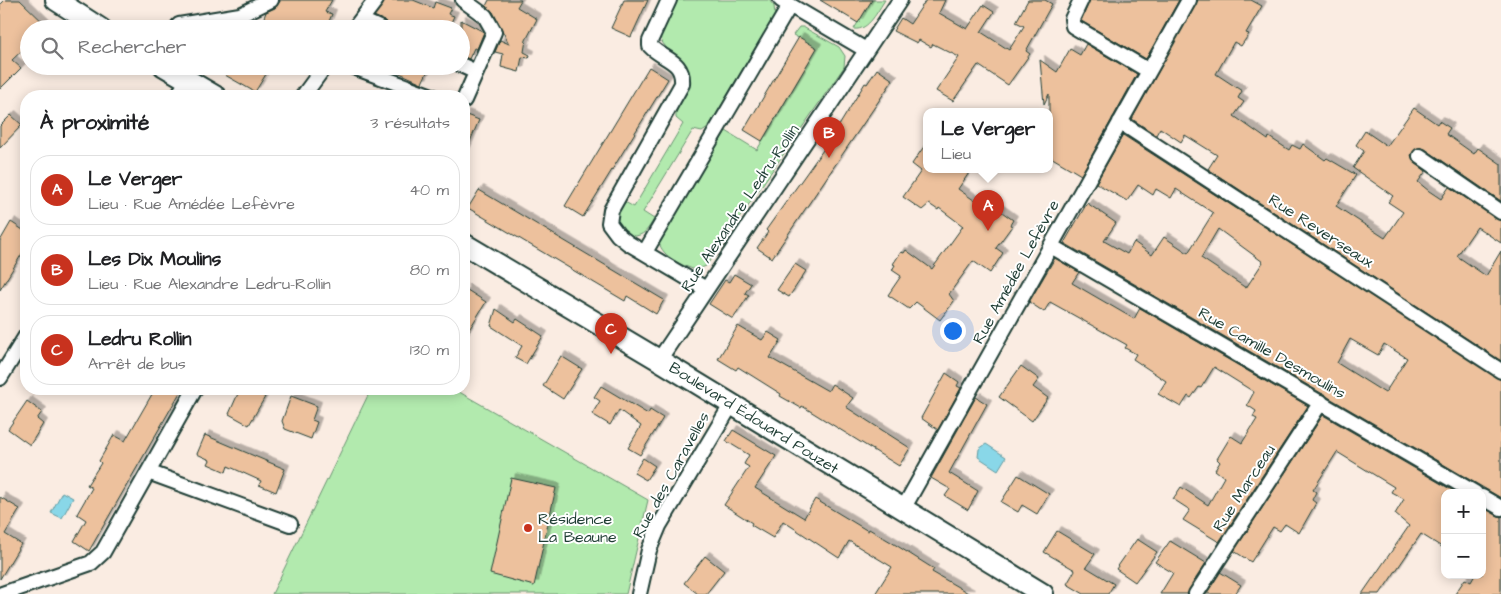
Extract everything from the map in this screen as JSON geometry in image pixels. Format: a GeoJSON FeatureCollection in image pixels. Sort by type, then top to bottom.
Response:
{"type":"FeatureCollection","features":[{"type":"Feature","properties":{"kind":"street"},"geometry":{"type":"LineString","coordinates":[[56,0],[86,20]]}},
{"type":"Feature","properties":{"kind":"street"},"geometry":{"type":"LineString","coordinates":[[212,20],[240,15],[271,0]]}},
{"type":"Feature","properties":{"kind":"street"},"geometry":{"type":"LineString","coordinates":[[360,20],[376,0]]}},
{"type":"Feature","properties":{"kind":"street"},"geometry":{"type":"LineString","coordinates":[[464,0],[485,16],[494,32],[468,90]]}},
{"type":"Feature","properties":{"kind":"street"},"geometry":{"type":"LineString","coordinates":[[669,0],[650,41],[650,46],[677,64],[683,77],[682,84],[609,217],[612,229],[618,235],[706,290]]}},
{"type":"Feature","properties":{"kind":"street","name":"Rue Alexandre Ledru-Rollin"},"geometry":{"type":"LineString","coordinates":[[660,360],[900,0]]}},
{"type":"Feature","properties":{"kind":"street"},"geometry":{"type":"LineString","coordinates":[[1080,0],[1072,19],[1073,26],[1149,71]]}},
{"type":"Feature","properties":{"kind":"street","name":"Rue Amédée Lefèvre"},"geometry":{"type":"LineString","coordinates":[[903,509],[1189,0]]}},
{"type":"Feature","properties":{"kind":"street"},"geometry":{"type":"LineString","coordinates":[[644,252],[786,3],[866,50]]}},
{"type":"Feature","properties":{"kind":"street"},"geometry":{"type":"LineString","coordinates":[[470,69],[476,72]]}},
{"type":"Feature","properties":{"kind":"street"},"geometry":{"type":"LineString","coordinates":[[180,75],[205,90]]}},
{"type":"Feature","properties":{"kind":"street"},"geometry":{"type":"LineString","coordinates":[[307,90],[318,75]]}},
{"type":"Feature","properties":{"kind":"street"},"geometry":{"type":"LineString","coordinates":[[375,75],[416,90]]}},
{"type":"Feature","properties":{"kind":"street"},"geometry":{"type":"LineString","coordinates":[[182,90],[189,80]]}},
{"type":"Feature","properties":{"kind":"street","name":"Rue Reverseaux"},"geometry":{"type":"LineString","coordinates":[[1120,122],[1501,371]]}},
{"type":"Feature","properties":{"kind":"street"},"geometry":{"type":"LineString","coordinates":[[1420,156],[1501,212]]}},
{"type":"Feature","properties":{"kind":"street","name":"Rue Camille Desmoulins"},"geometry":{"type":"LineString","coordinates":[[1051,246],[1467,489]]}},
{"type":"Feature","properties":{"kind":"street","name":"Boulevard Édouard Pouzet"},"geometry":{"type":"LineString","coordinates":[[470,248],[660,360],[1043,594]]}},
{"type":"Feature","properties":{"kind":"street"},"geometry":{"type":"LineString","coordinates":[[0,378],[20,346]]}},
{"type":"Feature","properties":{"kind":"street"},"geometry":{"type":"LineString","coordinates":[[2,594],[91,562],[103,552],[192,395]]}},
{"type":"Feature","properties":{"kind":"street","name":"Rue Marceau"},"geometry":{"type":"LineString","coordinates":[[1196,594],[1321,402]]}},
{"type":"Feature","properties":{"kind":"street","name":"Rue des Caravelles"},"geometry":{"type":"LineString","coordinates":[[639,594],[649,550],[659,526],[731,404]]}},
{"type":"Feature","properties":{"kind":"street"},"geometry":{"type":"LineString","coordinates":[[148,472],[290,524]]}},
{"type":"Feature","properties":{"kind":"street"},"geometry":{"type":"LineString","coordinates":[[1486,499],[1501,508]]}},
{"type":"Feature","properties":{"kind":"green space"},"geometry":{"type":"Polygon","coordinates":[[[676,0],[769,0],[774,6],[775,15],[708,128],[702,132],[693,130],[643,212],[654,219],[650,226],[642,234],[631,236],[616,224],[616,212],[623,201],[634,207],[683,124],[676,118],[676,114],[689,85],[690,76],[683,62],[665,46],[661,40],[660,33],[676,0]]]}},
{"type":"Feature","properties":{"kind":"green space"},"geometry":{"type":"Polygon","coordinates":[[[862,0],[885,0],[869,23],[859,29],[854,29],[869,4],[862,0]]]}},
{"type":"Feature","properties":{"kind":"green space"},"geometry":{"type":"Polygon","coordinates":[[[799,27],[803,27],[839,47],[845,56],[844,67],[706,266],[696,270],[679,263],[664,252],[659,242],[726,131],[757,150],[817,48],[793,35],[799,27]]]}},
{"type":"Feature","properties":{"kind":"green space"},"geometry":{"type":"Polygon","coordinates":[[[368,395],[464,395],[648,500],[626,594],[272,594],[368,395]]]}},
{"type":"Feature","properties":{"kind":"water"},"geometry":{"type":"Polygon","coordinates":[[[986,444],[1006,457],[998,470],[978,457],[979,449],[986,444]]]}},
{"type":"Feature","properties":{"kind":"water"},"geometry":{"type":"Polygon","coordinates":[[[62,492],[73,498],[62,518],[51,513],[62,492]]]}},
{"type":"Feature","properties":{"kind":"building"},"geometry":{"type":"Polygon","coordinates":[[[5,0],[20,0],[41,20],[20,20],[20,52],[12,60],[20,69],[0,89],[0,5],[5,0]]]}},
{"type":"Feature","properties":{"kind":"building"},"geometry":{"type":"Polygon","coordinates":[[[281,0],[332,0],[325,12],[332,14],[330,20],[263,20],[266,12],[275,8],[281,0]]]}},
{"type":"Feature","properties":{"kind":"building"},"geometry":{"type":"Polygon","coordinates":[[[385,0],[413,0],[433,8],[435,2],[451,8],[448,14],[454,16],[452,20],[383,20],[374,16],[385,0]]]}},
{"type":"Feature","properties":{"kind":"building"},"geometry":{"type":"Polygon","coordinates":[[[489,0],[521,0],[517,7],[537,19],[526,40],[524,52],[530,55],[529,58],[522,57],[519,72],[501,67],[503,54],[495,52],[500,40],[509,44],[493,12],[486,6],[489,0]]]}},
{"type":"Feature","properties":{"kind":"building"},"geometry":{"type":"Polygon","coordinates":[[[624,0],[648,0],[631,37],[611,28],[624,0]]]}},
{"type":"Feature","properties":{"kind":"building"},"geometry":{"type":"Polygon","coordinates":[[[820,0],[872,0],[858,23],[820,0]]]}},
{"type":"Feature","properties":{"kind":"building"},"geometry":{"type":"Polygon","coordinates":[[[926,0],[945,0],[939,13],[967,29],[983,5],[994,12],[981,32],[1009,50],[1024,26],[1016,22],[1028,0],[1045,0],[1052,4],[1026,51],[1030,54],[1008,85],[978,65],[953,101],[936,91],[959,57],[933,44],[931,47],[919,40],[917,43],[893,31],[901,18],[910,24],[926,0]]]}},
{"type":"Feature","properties":{"kind":"building"},"geometry":{"type":"Polygon","coordinates":[[[1090,0],[1179,0],[1146,59],[1081,21],[1090,0]]]}},
{"type":"Feature","properties":{"kind":"building"},"geometry":{"type":"Polygon","coordinates":[[[1198,0],[1251,0],[1262,6],[1246,33],[1249,34],[1241,46],[1234,42],[1216,74],[1242,91],[1238,98],[1244,102],[1234,116],[1268,140],[1269,137],[1289,150],[1292,145],[1300,149],[1303,144],[1325,160],[1327,158],[1356,175],[1336,206],[1385,238],[1403,212],[1388,202],[1393,196],[1353,168],[1364,151],[1356,145],[1365,131],[1387,146],[1414,108],[1437,124],[1439,121],[1450,128],[1446,134],[1474,154],[1478,148],[1501,164],[1501,201],[1425,149],[1417,148],[1411,155],[1415,163],[1426,171],[1418,182],[1429,191],[1441,199],[1449,187],[1501,221],[1501,243],[1477,227],[1457,256],[1486,276],[1501,251],[1501,361],[1208,169],[1217,155],[1185,135],[1181,142],[1160,128],[1156,135],[1132,119],[1198,0]]]}},
{"type":"Feature","properties":{"kind":"building"},"geometry":{"type":"Polygon","coordinates":[[[470,25],[484,32],[477,49],[474,48],[470,57],[470,25]]]}},
{"type":"Feature","properties":{"kind":"building"},"geometry":{"type":"Polygon","coordinates":[[[799,37],[817,48],[762,141],[744,130],[799,37]]]}},
{"type":"Feature","properties":{"kind":"building"},"geometry":{"type":"Polygon","coordinates":[[[1086,44],[1137,74],[1081,175],[1053,158],[1053,108],[1049,108],[1049,94],[1044,104],[1040,60],[1057,72],[1070,49],[1080,55],[1086,44]]]}},
{"type":"Feature","properties":{"kind":"building"},"geometry":{"type":"Polygon","coordinates":[[[649,67],[668,79],[583,217],[565,206],[649,67]]]}},
{"type":"Feature","properties":{"kind":"building"},"geometry":{"type":"Polygon","coordinates":[[[877,69],[893,80],[772,258],[757,248],[768,232],[766,230],[828,143],[826,142],[835,128],[837,129],[865,83],[867,84],[877,69]]]}},
{"type":"Feature","properties":{"kind":"building"},"geometry":{"type":"Polygon","coordinates":[[[225,75],[265,75],[256,90],[251,90],[225,75]]]}},
{"type":"Feature","properties":{"kind":"building"},"geometry":{"type":"Polygon","coordinates":[[[404,75],[426,75],[422,83],[404,75]]]}},
{"type":"Feature","properties":{"kind":"building"},"geometry":{"type":"Polygon","coordinates":[[[11,115],[20,123],[20,127],[0,148],[0,126],[11,115]]]}},
{"type":"Feature","properties":{"kind":"building"},"geometry":{"type":"Polygon","coordinates":[[[470,116],[479,120],[470,142],[470,116]]]}},
{"type":"Feature","properties":{"kind":"building"},"geometry":{"type":"Polygon","coordinates":[[[1123,135],[1501,380],[1501,498],[1064,243],[1087,203],[1116,223],[1104,241],[1127,254],[1134,242],[1152,255],[1164,237],[1188,253],[1213,213],[1176,189],[1171,198],[1156,189],[1153,195],[1138,185],[1127,201],[1096,183],[1123,135]],[[1218,229],[1201,258],[1246,288],[1263,262],[1218,229]],[[1350,339],[1337,363],[1385,393],[1407,358],[1384,344],[1378,355],[1350,339]]]}},
{"type":"Feature","properties":{"kind":"building"},"geometry":{"type":"Polygon","coordinates":[[[923,148],[923,173],[969,173],[958,189],[991,212],[995,207],[1013,220],[1010,225],[1012,226],[996,248],[1003,253],[990,273],[973,261],[949,294],[954,301],[940,320],[916,302],[909,309],[888,295],[901,276],[892,270],[895,265],[893,264],[901,252],[904,253],[906,250],[932,269],[963,226],[939,208],[938,210],[929,204],[922,210],[903,197],[921,171],[912,164],[923,148]]]}},
{"type":"Feature","properties":{"kind":"building"},"geometry":{"type":"Polygon","coordinates":[[[479,190],[664,300],[656,314],[627,296],[625,301],[470,209],[470,205],[479,190]]]}},
{"type":"Feature","properties":{"kind":"building"},"geometry":{"type":"Polygon","coordinates":[[[11,222],[20,228],[20,257],[0,290],[0,241],[11,222]]]}},
{"type":"Feature","properties":{"kind":"building"},"geometry":{"type":"Polygon","coordinates":[[[1055,258],[1079,272],[1072,283],[1134,319],[1140,308],[1308,406],[1219,542],[1183,520],[1190,510],[1173,499],[1181,487],[1208,505],[1224,477],[1215,470],[1220,462],[1217,459],[1231,436],[1242,443],[1257,419],[1253,417],[1256,411],[1247,405],[1254,392],[1214,367],[1201,388],[1199,387],[1191,398],[1188,396],[1181,407],[1158,394],[1166,381],[1133,359],[1136,354],[1125,348],[1127,345],[1050,302],[1044,312],[1029,302],[1055,258]]]}},
{"type":"Feature","properties":{"kind":"building"},"geometry":{"type":"Polygon","coordinates":[[[795,264],[806,271],[789,297],[777,290],[795,264]]]}},
{"type":"Feature","properties":{"kind":"building"},"geometry":{"type":"Polygon","coordinates":[[[734,274],[751,284],[745,293],[749,295],[733,319],[709,304],[725,280],[729,282],[734,274]]]}},
{"type":"Feature","properties":{"kind":"building"},"geometry":{"type":"Polygon","coordinates":[[[470,292],[486,302],[470,328],[470,292]]]}},
{"type":"Feature","properties":{"kind":"building"},"geometry":{"type":"Polygon","coordinates":[[[496,309],[515,322],[517,319],[543,336],[526,364],[515,358],[522,346],[491,326],[496,309]]]}},
{"type":"Feature","properties":{"kind":"building"},"geometry":{"type":"Polygon","coordinates":[[[738,326],[762,340],[768,332],[781,340],[770,358],[828,391],[832,384],[853,398],[846,407],[910,448],[899,466],[802,406],[801,408],[780,396],[781,394],[738,367],[736,370],[718,359],[738,326]]]}},
{"type":"Feature","properties":{"kind":"building"},"geometry":{"type":"Polygon","coordinates":[[[561,356],[582,369],[563,399],[543,386],[561,356]]]}},
{"type":"Feature","properties":{"kind":"building"},"geometry":{"type":"Polygon","coordinates":[[[1021,366],[1039,379],[1033,387],[1048,398],[1032,421],[999,397],[1021,366]]]}},
{"type":"Feature","properties":{"kind":"building"},"geometry":{"type":"Polygon","coordinates":[[[946,373],[959,382],[957,386],[961,388],[938,430],[921,418],[946,373]]]}},
{"type":"Feature","properties":{"kind":"building"},"geometry":{"type":"Polygon","coordinates":[[[601,386],[648,414],[650,410],[663,418],[640,455],[628,448],[641,426],[619,410],[610,425],[592,414],[600,401],[594,397],[601,386]]]}},
{"type":"Feature","properties":{"kind":"building"},"geometry":{"type":"Polygon","coordinates":[[[152,395],[179,395],[89,551],[74,541],[86,520],[77,514],[92,488],[87,485],[101,463],[99,461],[114,435],[125,441],[152,395]]]}},
{"type":"Feature","properties":{"kind":"building"},"geometry":{"type":"Polygon","coordinates":[[[237,395],[262,395],[265,397],[249,425],[229,414],[237,395]]]}},
{"type":"Feature","properties":{"kind":"building"},"geometry":{"type":"Polygon","coordinates":[[[291,396],[317,406],[312,420],[317,422],[311,439],[285,429],[282,421],[291,396]]]}},
{"type":"Feature","properties":{"kind":"building"},"geometry":{"type":"Polygon","coordinates":[[[976,397],[987,404],[949,473],[978,491],[968,510],[945,496],[950,489],[931,478],[976,397]]]}},
{"type":"Feature","properties":{"kind":"building"},"geometry":{"type":"Polygon","coordinates":[[[27,401],[42,412],[37,419],[43,424],[30,445],[8,429],[27,401]]]}},
{"type":"Feature","properties":{"kind":"building"},"geometry":{"type":"Polygon","coordinates":[[[1323,415],[1450,489],[1441,489],[1441,546],[1421,534],[1380,594],[1362,594],[1409,526],[1395,514],[1404,499],[1391,492],[1394,487],[1337,452],[1313,490],[1316,492],[1312,500],[1316,503],[1299,533],[1285,524],[1280,531],[1273,527],[1251,562],[1234,551],[1323,415]]]}},
{"type":"Feature","properties":{"kind":"building"},"geometry":{"type":"Polygon","coordinates":[[[733,430],[776,456],[755,488],[804,518],[815,499],[868,531],[869,529],[891,542],[934,569],[932,572],[970,594],[875,594],[892,567],[849,541],[839,558],[783,521],[773,538],[751,525],[752,523],[724,505],[749,467],[744,464],[749,455],[726,441],[733,430]]]}},
{"type":"Feature","properties":{"kind":"building"},"geometry":{"type":"Polygon","coordinates":[[[205,435],[285,469],[276,492],[259,485],[261,481],[228,466],[226,472],[208,464],[210,460],[197,454],[205,435]]]}},
{"type":"Feature","properties":{"kind":"building"},"geometry":{"type":"Polygon","coordinates":[[[643,458],[655,466],[646,480],[634,473],[643,458]]]}},
{"type":"Feature","properties":{"kind":"building"},"geometry":{"type":"Polygon","coordinates":[[[1018,475],[1049,494],[1037,514],[1022,505],[1018,512],[1001,502],[1018,475]]]}},
{"type":"Feature","properties":{"kind":"building","name":"Résidence La Beaune"},"geometry":{"type":"Polygon","coordinates":[[[511,478],[556,488],[534,586],[490,574],[511,478]]]}},
{"type":"Feature","properties":{"kind":"building"},"geometry":{"type":"Polygon","coordinates":[[[0,497],[20,509],[5,534],[21,544],[0,579],[0,497]]]}},
{"type":"Feature","properties":{"kind":"building"},"geometry":{"type":"Polygon","coordinates":[[[1486,509],[1501,517],[1501,594],[1455,594],[1465,579],[1471,582],[1473,579],[1486,579],[1486,509]]]}},
{"type":"Feature","properties":{"kind":"building"},"geometry":{"type":"Polygon","coordinates":[[[1057,531],[1095,554],[1086,567],[1114,584],[1108,594],[1084,594],[1067,584],[1075,570],[1044,552],[1057,531]]]}},
{"type":"Feature","properties":{"kind":"building"},"geometry":{"type":"Polygon","coordinates":[[[1137,539],[1157,552],[1135,582],[1116,569],[1137,539]]]}},
{"type":"Feature","properties":{"kind":"building"},"geometry":{"type":"Polygon","coordinates":[[[1170,541],[1206,563],[1187,594],[1160,594],[1173,573],[1155,562],[1170,541]]]}},
{"type":"Feature","properties":{"kind":"building"},"geometry":{"type":"Polygon","coordinates":[[[705,556],[724,571],[706,594],[698,594],[684,583],[705,556]]]}},
{"type":"Feature","properties":{"kind":"building"},"geometry":{"type":"Polygon","coordinates":[[[1220,572],[1241,585],[1235,594],[1206,594],[1220,572]]]}},
{"type":"Feature","properties":{"kind":"place","name":"Les Dix Moulins"},"geometry":{"type":"Point","coordinates":[829,158]}},
{"type":"Feature","properties":{"kind":"place","name":"Le Verger"},"geometry":{"type":"Point","coordinates":[988,231]}},
{"type":"Feature","properties":{"kind":"place","name":"Ledru Rollin"},"geometry":{"type":"Point","coordinates":[611,354]}},
{"type":"Feature","properties":{"kind":"place","name":"Résidence La Beaune"},"geometry":{"type":"Point","coordinates":[528,528]}}]}
